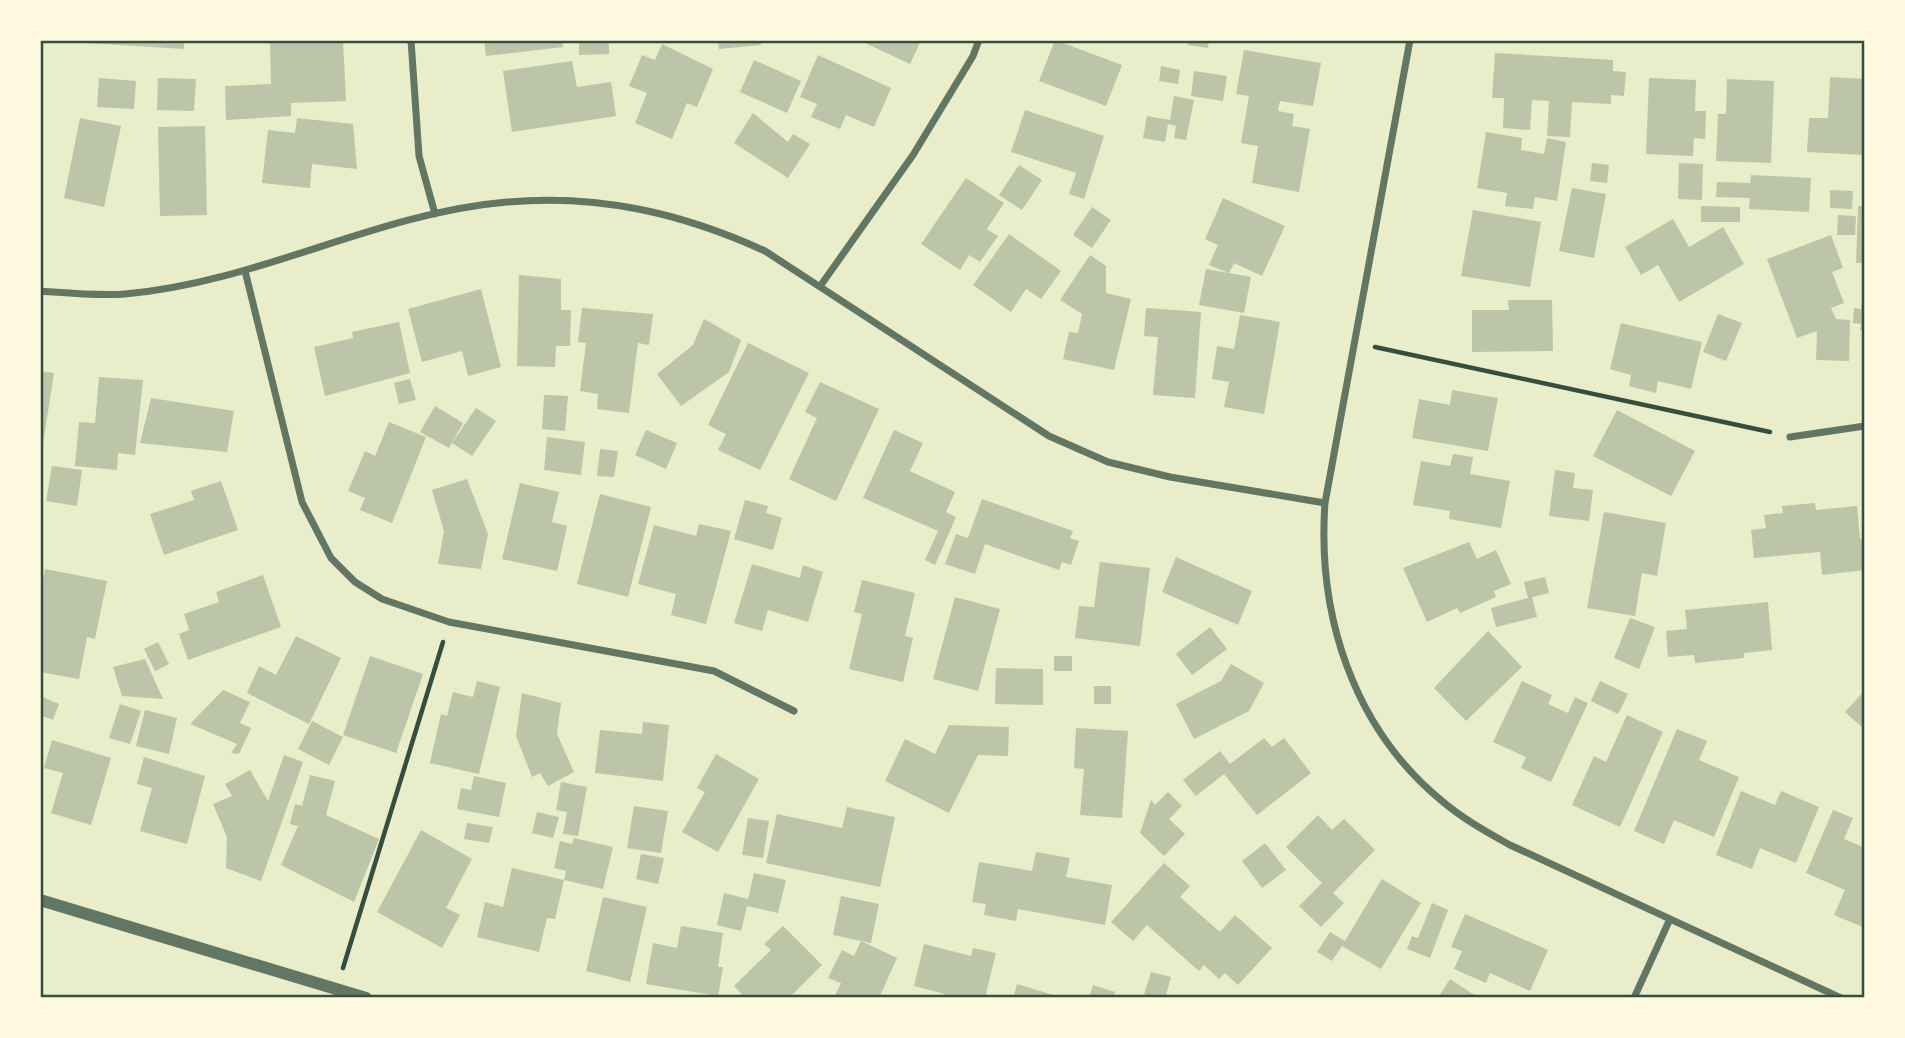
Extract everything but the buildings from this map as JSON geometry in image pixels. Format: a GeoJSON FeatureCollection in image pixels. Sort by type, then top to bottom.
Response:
{"type":"FeatureCollection","features":[{"type":"Feature","properties":{"kind":"street"},"geometry":{"type":"LineString","coordinates":[[411,40],[419,156],[435,214]]}},
{"type":"Feature","properties":{"kind":"street"},"geometry":{"type":"LineString","coordinates":[[821,285],[913,155],[973,56],[979,40]]}},
{"type":"Feature","properties":{"kind":"street"},"geometry":{"type":"LineString","coordinates":[[1410,40],[1325,503],[1324,573],[1328,608],[1340,650],[1369,712],[1399,755],[1441,800],[1471,823],[1510,845],[1841,998]]}},
{"type":"Feature","properties":{"kind":"street"},"geometry":{"type":"LineString","coordinates":[[40,290],[124,294],[245,271],[435,214],[505,202],[561,199],[614,203],[672,215],[718,229],[765,251],[1049,436],[1108,462],[1170,477],[1325,503]]}},
{"type":"Feature","properties":{"kind":"street"},"geometry":{"type":"LineString","coordinates":[[245,271],[292,470],[314,531],[331,558],[355,582],[391,603],[449,622],[714,671],[794,711]]}},
{"type":"Feature","properties":{"kind":"street"},"geometry":{"type":"LineString","coordinates":[[1790,437],[1865,426]]}},
{"type":"Feature","properties":{"kind":"street"},"geometry":{"type":"LineString","coordinates":[[40,900],[366,998]]}},
{"type":"Feature","properties":{"kind":"street"},"geometry":{"type":"LineString","coordinates":[[1634,998],[1670,919]]}},
{"type":"Feature","properties":{"kind":"path"},"geometry":{"type":"LineString","coordinates":[[1353,344],[1727,421],[1790,437]]}},
{"type":"Feature","properties":{"kind":"path"},"geometry":{"type":"LineString","coordinates":[[336,989],[449,622]]}}]}
